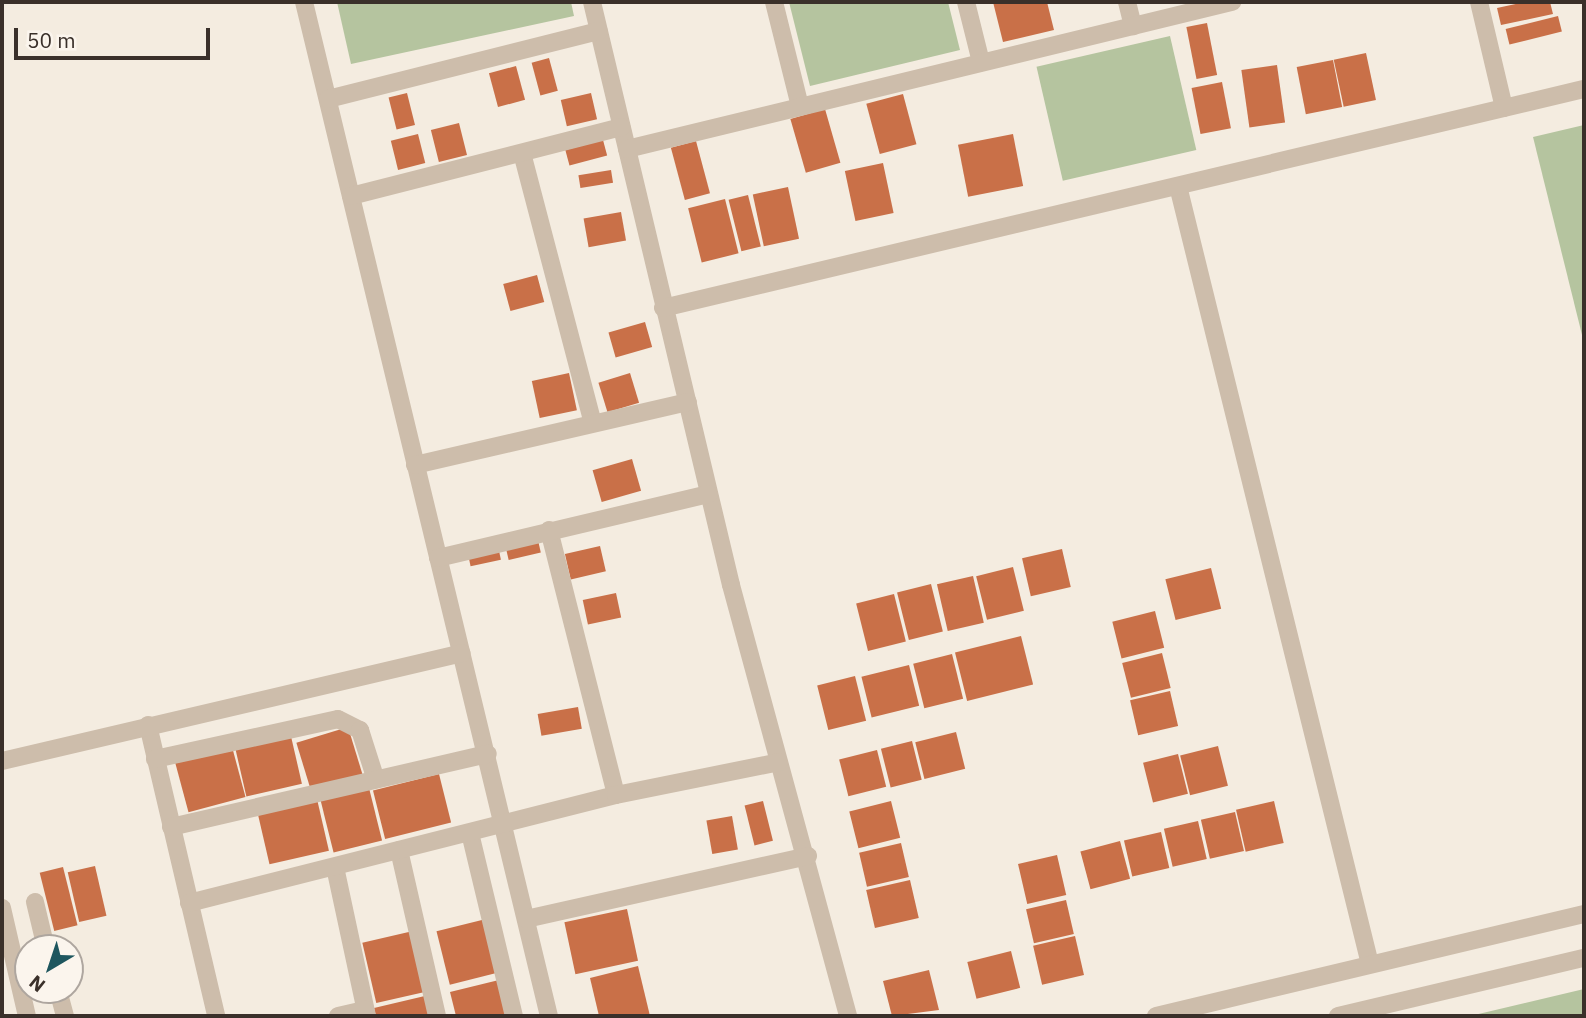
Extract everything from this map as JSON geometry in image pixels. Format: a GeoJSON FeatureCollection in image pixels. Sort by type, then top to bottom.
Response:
{"type":"FeatureCollection","features":[{"type":"Feature","properties":{"kind":"street"},"geometry":{"type":"LineString","coordinates":[[304,2],[415,465],[505,824],[549,1016]]}},
{"type":"Feature","properties":{"kind":"street"},"geometry":{"type":"LineString","coordinates":[[592,2],[709,495],[779,762],[808,856],[848,1016]]}},
{"type":"Feature","properties":{"kind":"street"},"geometry":{"type":"LineString","coordinates":[[774,2],[800,106]]}},
{"type":"Feature","properties":{"kind":"street"},"geometry":{"type":"LineString","coordinates":[[966,2],[981,62]]}},
{"type":"Feature","properties":{"kind":"street"},"geometry":{"type":"LineString","coordinates":[[1127,2],[1133,26]]}},
{"type":"Feature","properties":{"kind":"street"},"geometry":{"type":"LineString","coordinates":[[627,149],[1232,2]]}},
{"type":"Feature","properties":{"kind":"street"},"geometry":{"type":"LineString","coordinates":[[1479,2],[1504,108]]}},
{"type":"Feature","properties":{"kind":"street"},"geometry":{"type":"LineString","coordinates":[[328,99],[599,32]]}},
{"type":"Feature","properties":{"kind":"street"},"geometry":{"type":"LineString","coordinates":[[663,308],[1584,89]]}},
{"type":"Feature","properties":{"kind":"street"},"geometry":{"type":"LineString","coordinates":[[351,196],[621,127]]}},
{"type":"Feature","properties":{"kind":"street"},"geometry":{"type":"LineString","coordinates":[[522,153],[593,424]]}},
{"type":"Feature","properties":{"kind":"street"},"geometry":{"type":"LineString","coordinates":[[1178,186],[1370,964]]}},
{"type":"Feature","properties":{"kind":"street"},"geometry":{"type":"LineString","coordinates":[[415,465],[688,402]]}},
{"type":"Feature","properties":{"kind":"street"},"geometry":{"type":"LineString","coordinates":[[438,558],[549,530],[709,495]]}},
{"type":"Feature","properties":{"kind":"street"},"geometry":{"type":"LineString","coordinates":[[549,530],[616,795]]}},
{"type":"Feature","properties":{"kind":"street"},"geometry":{"type":"LineString","coordinates":[[2,761],[461,653]]}},
{"type":"Feature","properties":{"kind":"street"},"geometry":{"type":"LineString","coordinates":[[155,759],[338,719],[360,730],[376,779]]}},
{"type":"Feature","properties":{"kind":"street"},"geometry":{"type":"LineString","coordinates":[[148,725],[216,1016]]}},
{"type":"Feature","properties":{"kind":"street"},"geometry":{"type":"LineString","coordinates":[[171,827],[488,754]]}},
{"type":"Feature","properties":{"kind":"street"},"geometry":{"type":"LineString","coordinates":[[189,903],[616,795],[779,762]]}},
{"type":"Feature","properties":{"kind":"street"},"geometry":{"type":"LineString","coordinates":[[470,832],[514,1016]]}},
{"type":"Feature","properties":{"kind":"street"},"geometry":{"type":"LineString","coordinates":[[399,850],[437,1016]]}},
{"type":"Feature","properties":{"kind":"street"},"geometry":{"type":"LineString","coordinates":[[526,919],[808,856]]}},
{"type":"Feature","properties":{"kind":"street"},"geometry":{"type":"LineString","coordinates":[[335,867],[366,1013],[338,1016]]}},
{"type":"Feature","properties":{"kind":"street"},"geometry":{"type":"LineString","coordinates":[[35,902],[43,934]]}},
{"type":"Feature","properties":{"kind":"street"},"geometry":{"type":"LineString","coordinates":[[2,908],[27,1016]]}},
{"type":"Feature","properties":{"kind":"street"},"geometry":{"type":"LineString","coordinates":[[1156,1016],[1584,914]]}},
{"type":"Feature","properties":{"kind":"street"},"geometry":{"type":"LineString","coordinates":[[1338,1016],[1584,958]]}},
{"type":"Feature","properties":{"kind":"green space"},"geometry":{"type":"Polygon","coordinates":[[[337,2],[571,2],[574,16],[351,64],[337,2]]]}},
{"type":"Feature","properties":{"kind":"green space"},"geometry":{"type":"Polygon","coordinates":[[[789,2],[948,2],[960,50],[810,86],[789,2]]]}},
{"type":"Feature","properties":{"kind":"green space"},"geometry":{"type":"Polygon","coordinates":[[[1170,36],[1196,150],[1063,181],[1037,67],[1170,36]]]}},
{"type":"Feature","properties":{"kind":"green space"},"geometry":{"type":"Polygon","coordinates":[[[1584,125],[1584,343],[1533,137],[1584,125]]]}},
{"type":"Feature","properties":{"kind":"green space"},"geometry":{"type":"Polygon","coordinates":[[[1584,989],[1584,1016],[1470,1016],[1584,989]]]}},
{"type":"Feature","properties":{"kind":"building"},"geometry":{"type":"Polygon","coordinates":[[[993,2],[1047,2],[1054,30],[1003,42],[993,2]]]}},
{"type":"Feature","properties":{"kind":"building"},"geometry":{"type":"Polygon","coordinates":[[[1525,2],[1550,2],[1553,14],[1501,25],[1497,8],[1525,2]]]}},
{"type":"Feature","properties":{"kind":"building"},"geometry":{"type":"Polygon","coordinates":[[[1558,16],[1562,32],[1509,45],[1506,29],[1558,16]]]}},
{"type":"Feature","properties":{"kind":"building"},"geometry":{"type":"Polygon","coordinates":[[[1207,23],[1217,75],[1196,79],[1186,27],[1207,23]]]}},
{"type":"Feature","properties":{"kind":"building"},"geometry":{"type":"Polygon","coordinates":[[[1366,53],[1376,100],[1344,107],[1334,60],[1366,53]]]}},
{"type":"Feature","properties":{"kind":"building"},"geometry":{"type":"Polygon","coordinates":[[[549,58],[558,91],[540,96],[532,63],[549,58]]]}},
{"type":"Feature","properties":{"kind":"building"},"geometry":{"type":"Polygon","coordinates":[[[1333,60],[1342,107],[1306,114],[1297,67],[1333,60]]]}},
{"type":"Feature","properties":{"kind":"building"},"geometry":{"type":"Polygon","coordinates":[[[1277,65],[1285,122],[1249,127],[1241,70],[1277,65]]]}},
{"type":"Feature","properties":{"kind":"building"},"geometry":{"type":"Polygon","coordinates":[[[516,66],[525,100],[498,107],[489,73],[516,66]]]}},
{"type":"Feature","properties":{"kind":"building"},"geometry":{"type":"Polygon","coordinates":[[[1222,82],[1231,128],[1201,134],[1192,88],[1222,82]]]}},
{"type":"Feature","properties":{"kind":"building"},"geometry":{"type":"Polygon","coordinates":[[[407,93],[415,125],[397,130],[389,98],[407,93]]]}},
{"type":"Feature","properties":{"kind":"building"},"geometry":{"type":"Polygon","coordinates":[[[591,93],[597,119],[567,126],[561,100],[591,93]]]}},
{"type":"Feature","properties":{"kind":"building"},"geometry":{"type":"Polygon","coordinates":[[[903,94],[916,144],[880,154],[866,104],[903,94]]]}},
{"type":"Feature","properties":{"kind":"building"},"geometry":{"type":"Polygon","coordinates":[[[825,109],[840,163],[806,173],[790,119],[825,109]]]}},
{"type":"Feature","properties":{"kind":"building"},"geometry":{"type":"Polygon","coordinates":[[[459,123],[467,155],[439,162],[431,130],[459,123]]]}},
{"type":"Feature","properties":{"kind":"building"},"geometry":{"type":"Polygon","coordinates":[[[418,134],[425,163],[398,170],[391,141],[418,134]]]}},
{"type":"Feature","properties":{"kind":"building"},"geometry":{"type":"Polygon","coordinates":[[[1013,134],[1023,186],[968,197],[958,145],[1013,134]]]}},
{"type":"Feature","properties":{"kind":"building"},"geometry":{"type":"Polygon","coordinates":[[[603,140],[607,155],[569,166],[565,150],[603,140]]]}},
{"type":"Feature","properties":{"kind":"building"},"geometry":{"type":"Polygon","coordinates":[[[696,141],[710,193],[685,200],[671,148],[696,141]]]}},
{"type":"Feature","properties":{"kind":"building"},"geometry":{"type":"Polygon","coordinates":[[[883,163],[894,213],[855,221],[845,171],[883,163]]]}},
{"type":"Feature","properties":{"kind":"building"},"geometry":{"type":"Polygon","coordinates":[[[611,170],[613,183],[580,188],[578,175],[611,170]]]}},
{"type":"Feature","properties":{"kind":"building"},"geometry":{"type":"Polygon","coordinates":[[[788,187],[799,239],[764,246],[753,194],[788,187]]]}},
{"type":"Feature","properties":{"kind":"building"},"geometry":{"type":"Polygon","coordinates":[[[748,195],[761,246],[741,251],[729,200],[748,195]]]}},
{"type":"Feature","properties":{"kind":"building"},"geometry":{"type":"Polygon","coordinates":[[[725,199],[739,253],[702,263],[688,208],[725,199]]]}},
{"type":"Feature","properties":{"kind":"building"},"geometry":{"type":"Polygon","coordinates":[[[621,212],[626,241],[589,247],[584,219],[621,212]]]}},
{"type":"Feature","properties":{"kind":"building"},"geometry":{"type":"Polygon","coordinates":[[[537,275],[544,302],[510,311],[503,284],[537,275]]]}},
{"type":"Feature","properties":{"kind":"building"},"geometry":{"type":"Polygon","coordinates":[[[645,322],[652,347],[616,357],[608,332],[645,322]]]}},
{"type":"Feature","properties":{"kind":"building"},"geometry":{"type":"Polygon","coordinates":[[[569,373],[577,410],[540,418],[532,381],[569,373]]]}},
{"type":"Feature","properties":{"kind":"building"},"geometry":{"type":"Polygon","coordinates":[[[630,373],[639,403],[608,412],[598,383],[630,373]]]}},
{"type":"Feature","properties":{"kind":"building"},"geometry":{"type":"Polygon","coordinates":[[[632,459],[641,491],[602,502],[593,470],[632,459]]]}},
{"type":"Feature","properties":{"kind":"building"},"geometry":{"type":"Polygon","coordinates":[[[537,536],[541,553],[509,560],[505,543],[537,536]]]}},
{"type":"Feature","properties":{"kind":"building"},"geometry":{"type":"Polygon","coordinates":[[[498,546],[501,560],[471,566],[468,552],[498,546]]]}},
{"type":"Feature","properties":{"kind":"building"},"geometry":{"type":"Polygon","coordinates":[[[600,546],[606,571],[571,579],[565,554],[600,546]]]}},
{"type":"Feature","properties":{"kind":"building"},"geometry":{"type":"Polygon","coordinates":[[[1062,549],[1071,587],[1031,596],[1022,558],[1062,549]]]}},
{"type":"Feature","properties":{"kind":"building"},"geometry":{"type":"Polygon","coordinates":[[[1013,567],[1024,611],[987,620],[976,576],[1013,567]]]}},
{"type":"Feature","properties":{"kind":"building"},"geometry":{"type":"Polygon","coordinates":[[[1211,568],[1221,609],[1176,620],[1165,579],[1211,568]]]}},
{"type":"Feature","properties":{"kind":"building"},"geometry":{"type":"Polygon","coordinates":[[[973,576],[984,623],[948,631],[937,584],[973,576]]]}},
{"type":"Feature","properties":{"kind":"building"},"geometry":{"type":"Polygon","coordinates":[[[931,584],[943,632],[909,640],[897,592],[931,584]]]}},
{"type":"Feature","properties":{"kind":"building"},"geometry":{"type":"Polygon","coordinates":[[[616,593],[621,617],[588,625],[583,600],[616,593]]]}},
{"type":"Feature","properties":{"kind":"building"},"geometry":{"type":"Polygon","coordinates":[[[894,594],[906,642],[868,651],[856,603],[894,594]]]}},
{"type":"Feature","properties":{"kind":"building"},"geometry":{"type":"Polygon","coordinates":[[[1155,611],[1164,648],[1122,659],[1112,622],[1155,611]]]}},
{"type":"Feature","properties":{"kind":"building"},"geometry":{"type":"Polygon","coordinates":[[[1021,636],[1033,685],[967,701],[955,652],[1021,636]]]}},
{"type":"Feature","properties":{"kind":"building"},"geometry":{"type":"Polygon","coordinates":[[[1162,653],[1171,688],[1131,698],[1122,663],[1162,653]]]}},
{"type":"Feature","properties":{"kind":"building"},"geometry":{"type":"Polygon","coordinates":[[[952,654],[963,699],[924,708],[913,664],[952,654]]]}},
{"type":"Feature","properties":{"kind":"building"},"geometry":{"type":"Polygon","coordinates":[[[909,665],[919,706],[872,718],[861,677],[909,665]]]}},
{"type":"Feature","properties":{"kind":"building"},"geometry":{"type":"Polygon","coordinates":[[[855,676],[866,721],[828,730],[817,685],[855,676]]]}},
{"type":"Feature","properties":{"kind":"building"},"geometry":{"type":"Polygon","coordinates":[[[1170,691],[1178,726],[1138,735],[1130,700],[1170,691]]]}},
{"type":"Feature","properties":{"kind":"building"},"geometry":{"type":"Polygon","coordinates":[[[578,707],[582,729],[541,736],[538,714],[578,707]]]}},
{"type":"Feature","properties":{"kind":"building"},"geometry":{"type":"Polygon","coordinates":[[[348,727],[363,777],[312,793],[296,743],[348,727]]]}},
{"type":"Feature","properties":{"kind":"building"},"geometry":{"type":"Polygon","coordinates":[[[290,732],[302,784],[246,796],[234,745],[290,732]]]}},
{"type":"Feature","properties":{"kind":"building"},"geometry":{"type":"Polygon","coordinates":[[[956,732],[965,769],[924,779],[915,742],[956,732]]]}},
{"type":"Feature","properties":{"kind":"building"},"geometry":{"type":"Polygon","coordinates":[[[912,741],[922,780],[891,788],[881,749],[912,741]]]}},
{"type":"Feature","properties":{"kind":"building"},"geometry":{"type":"Polygon","coordinates":[[[231,743],[245,797],[189,812],[174,758],[231,743]]]}},
{"type":"Feature","properties":{"kind":"building"},"geometry":{"type":"Polygon","coordinates":[[[1218,746],[1228,786],[1190,795],[1180,755],[1218,746]]]}},
{"type":"Feature","properties":{"kind":"building"},"geometry":{"type":"Polygon","coordinates":[[[877,750],[886,787],[848,796],[839,759],[877,750]]]}},
{"type":"Feature","properties":{"kind":"building"},"geometry":{"type":"Polygon","coordinates":[[[1178,754],[1188,794],[1153,802],[1143,763],[1178,754]]]}},
{"type":"Feature","properties":{"kind":"building"},"geometry":{"type":"Polygon","coordinates":[[[439,774],[451,823],[385,839],[373,790],[439,774]]]}},
{"type":"Feature","properties":{"kind":"building"},"geometry":{"type":"Polygon","coordinates":[[[369,788],[382,840],[334,852],[320,800],[369,788]]]}},
{"type":"Feature","properties":{"kind":"building"},"geometry":{"type":"Polygon","coordinates":[[[317,799],[329,851],[269,864],[258,813],[317,799]]]}},
{"type":"Feature","properties":{"kind":"building"},"geometry":{"type":"Polygon","coordinates":[[[763,801],[773,841],[754,845],[745,806],[763,801]]]}},
{"type":"Feature","properties":{"kind":"building"},"geometry":{"type":"Polygon","coordinates":[[[891,801],[900,838],[858,848],[849,811],[891,801]]]}},
{"type":"Feature","properties":{"kind":"building"},"geometry":{"type":"Polygon","coordinates":[[[1274,801],[1284,843],[1246,852],[1236,810],[1274,801]]]}},
{"type":"Feature","properties":{"kind":"building"},"geometry":{"type":"Polygon","coordinates":[[[1235,812],[1244,851],[1210,859],[1201,820],[1235,812]]]}},
{"type":"Feature","properties":{"kind":"building"},"geometry":{"type":"Polygon","coordinates":[[[732,816],[738,849],[712,854],[706,821],[732,816]]]}},
{"type":"Feature","properties":{"kind":"building"},"geometry":{"type":"Polygon","coordinates":[[[1198,821],[1207,859],[1173,867],[1164,829],[1198,821]]]}},
{"type":"Feature","properties":{"kind":"building"},"geometry":{"type":"Polygon","coordinates":[[[1161,832],[1169,868],[1132,877],[1124,841],[1161,832]]]}},
{"type":"Feature","properties":{"kind":"building"},"geometry":{"type":"Polygon","coordinates":[[[1120,841],[1130,879],[1090,889],[1080,852],[1120,841]]]}},
{"type":"Feature","properties":{"kind":"building"},"geometry":{"type":"Polygon","coordinates":[[[901,843],[909,877],[867,887],[859,853],[901,843]]]}},
{"type":"Feature","properties":{"kind":"building"},"geometry":{"type":"Polygon","coordinates":[[[1057,855],[1066,895],[1027,904],[1018,864],[1057,855]]]}},
{"type":"Feature","properties":{"kind":"building"},"geometry":{"type":"Polygon","coordinates":[[[95,866],[106,916],[79,922],[68,872],[95,866]]]}},
{"type":"Feature","properties":{"kind":"building"},"geometry":{"type":"Polygon","coordinates":[[[63,867],[78,925],[54,931],[40,873],[63,867]]]}},
{"type":"Feature","properties":{"kind":"building"},"geometry":{"type":"Polygon","coordinates":[[[910,880],[919,918],[875,928],[866,890],[910,880]]]}},
{"type":"Feature","properties":{"kind":"building"},"geometry":{"type":"Polygon","coordinates":[[[1066,900],[1074,934],[1034,943],[1026,909],[1066,900]]]}},
{"type":"Feature","properties":{"kind":"building"},"geometry":{"type":"Polygon","coordinates":[[[627,909],[638,961],[575,974],[564,922],[627,909]]]}},
{"type":"Feature","properties":{"kind":"building"},"geometry":{"type":"Polygon","coordinates":[[[486,919],[499,972],[450,985],[437,931],[486,919]]]}},
{"type":"Feature","properties":{"kind":"building"},"geometry":{"type":"Polygon","coordinates":[[[413,931],[427,991],[376,1003],[362,943],[413,931]]]}},
{"type":"Feature","properties":{"kind":"building"},"geometry":{"type":"Polygon","coordinates":[[[1075,936],[1084,975],[1042,985],[1033,946],[1075,936]]]}},
{"type":"Feature","properties":{"kind":"building"},"geometry":{"type":"Polygon","coordinates":[[[1011,951],[1020,988],[977,999],[967,962],[1011,951]]]}},
{"type":"Feature","properties":{"kind":"building"},"geometry":{"type":"Polygon","coordinates":[[[638,966],[650,1016],[599,1016],[590,978],[638,966]]]}},
{"type":"Feature","properties":{"kind":"building"},"geometry":{"type":"Polygon","coordinates":[[[929,970],[939,1010],[892,1016],[883,981],[929,970]]]}},
{"type":"Feature","properties":{"kind":"building"},"geometry":{"type":"Polygon","coordinates":[[[503,979],[512,1016],[456,1016],[450,992],[503,979]]]}},
{"type":"Feature","properties":{"kind":"building"},"geometry":{"type":"Polygon","coordinates":[[[429,995],[434,1016],[376,1016],[374,1008],[429,995]]]}}]}
